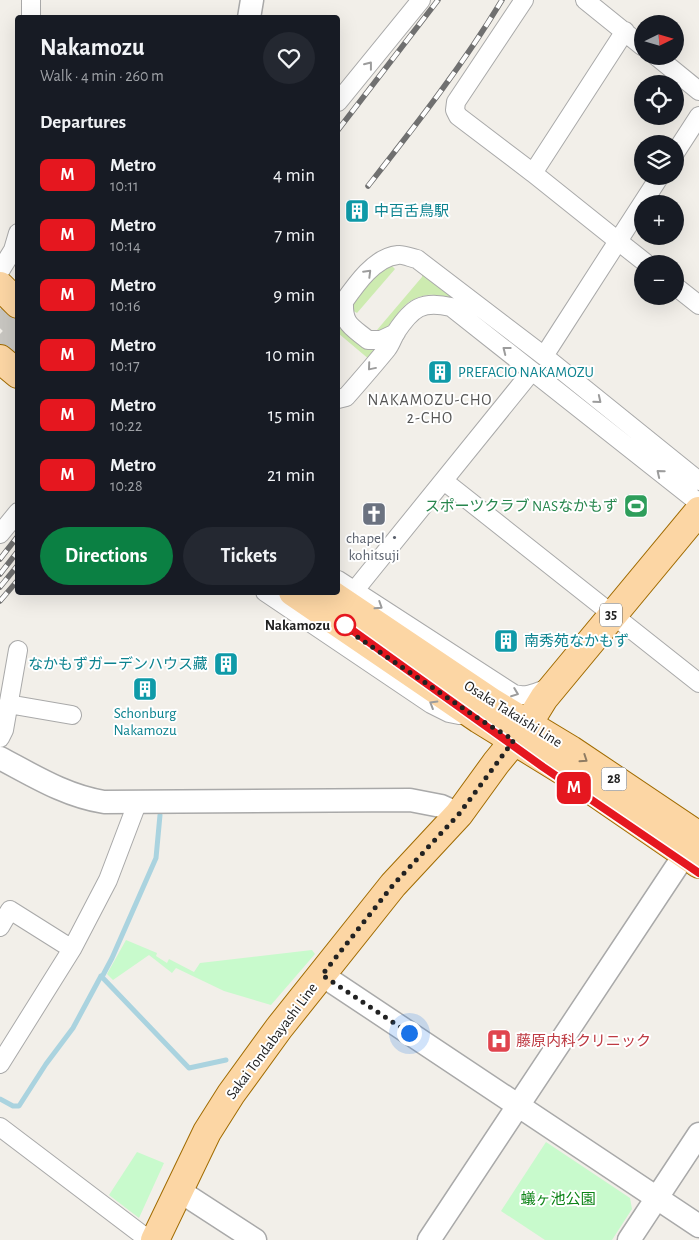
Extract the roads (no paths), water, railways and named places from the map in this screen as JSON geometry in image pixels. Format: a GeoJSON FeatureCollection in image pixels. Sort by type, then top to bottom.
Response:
{"type":"FeatureCollection","features":[{"type":"Feature","properties":{"kind":"main road"},"geometry":{"type":"LineString","coordinates":[[0,286],[15,301]]}},
{"type":"Feature","properties":{"kind":"main road"},"geometry":{"type":"LineString","coordinates":[[0,360],[15,372]]}},
{"type":"Feature","properties":{"kind":"main road","name":"Sakai Tondabayashi Line"},"geometry":{"type":"LineString","coordinates":[[154,1240],[207,1132],[231,1094],[279,1028],[393,885],[459,814],[521,732],[544,698],[699,510]]}},
{"type":"Feature","properties":{"kind":"main road","name":"Osaka Takaishi Line"},"geometry":{"type":"LineString","coordinates":[[296,595],[479,719],[521,732]]}},
{"type":"Feature","properties":{"kind":"main road","name":"Osaka Takaishi Line"},"geometry":{"type":"LineString","coordinates":[[332,595],[521,732],[694,851]]}},
{"type":"Feature","properties":{"kind":"street"},"geometry":{"type":"LineString","coordinates":[[31,0],[31,15]]}},
{"type":"Feature","properties":{"kind":"street"},"geometry":{"type":"LineString","coordinates":[[250,15],[252,0]]}},
{"type":"Feature","properties":{"kind":"street"},"geometry":{"type":"LineString","coordinates":[[340,100],[420,0]]}},
{"type":"Feature","properties":{"kind":"street"},"geometry":{"type":"LineString","coordinates":[[524,0],[456,102],[455,110],[458,116],[636,255]]}},
{"type":"Feature","properties":{"kind":"street"},"geometry":{"type":"LineString","coordinates":[[585,0],[634,39]]}},
{"type":"Feature","properties":{"kind":"street"},"geometry":{"type":"LineString","coordinates":[[533,173],[625,31]]}},
{"type":"Feature","properties":{"kind":"street"},"geometry":{"type":"LineString","coordinates":[[667,65],[699,91]]}},
{"type":"Feature","properties":{"kind":"street"},"geometry":{"type":"LineString","coordinates":[[684,139],[699,116]]}},
{"type":"Feature","properties":{"kind":"street"},"geometry":{"type":"LineString","coordinates":[[544,356],[654,185]]}},
{"type":"Feature","properties":{"kind":"street"},"geometry":{"type":"LineString","coordinates":[[0,271],[15,243]]}},
{"type":"Feature","properties":{"kind":"street"},"geometry":{"type":"LineString","coordinates":[[396,333],[381,340],[368,340],[348,324],[341,306],[367,273],[382,260],[398,255],[417,259],[544,356],[699,481]]}},
{"type":"Feature","properties":{"kind":"street"},"geometry":{"type":"LineString","coordinates":[[684,293],[699,305]]}},
{"type":"Feature","properties":{"kind":"street"},"geometry":{"type":"LineString","coordinates":[[340,398],[346,397],[389,346],[410,313],[422,305],[436,303],[451,307],[699,502]]}},
{"type":"Feature","properties":{"kind":"street"},"geometry":{"type":"LineString","coordinates":[[354,590],[532,371]]}},
{"type":"Feature","properties":{"kind":"street"},"geometry":{"type":"LineString","coordinates":[[444,481],[699,683]]}},
{"type":"Feature","properties":{"kind":"street"},"geometry":{"type":"LineString","coordinates":[[0,534],[15,516]]}},
{"type":"Feature","properties":{"kind":"street"},"geometry":{"type":"LineString","coordinates":[[340,581],[514,694],[530,695],[554,686]]}},
{"type":"Feature","properties":{"kind":"street"},"geometry":{"type":"LineString","coordinates":[[268,595],[431,704],[449,713],[479,719]]}},
{"type":"Feature","properties":{"kind":"street"},"geometry":{"type":"LineString","coordinates":[[0,738],[4,730],[18,650]]}},
{"type":"Feature","properties":{"kind":"street"},"geometry":{"type":"LineString","coordinates":[[8,704],[72,714]]}},
{"type":"Feature","properties":{"kind":"street"},"geometry":{"type":"LineString","coordinates":[[0,758],[61,790],[90,800],[104,802],[410,800],[440,806],[459,814]]}},
{"type":"Feature","properties":{"kind":"street"},"geometry":{"type":"LineString","coordinates":[[0,1064],[72,949],[108,880],[138,801]]}},
{"type":"Feature","properties":{"kind":"street"},"geometry":{"type":"LineString","coordinates":[[428,1240],[518,1105],[694,851]]}},
{"type":"Feature","properties":{"kind":"street"},"geometry":{"type":"LineString","coordinates":[[0,927],[10,910],[72,949]]}},
{"type":"Feature","properties":{"kind":"street"},"geometry":{"type":"LineString","coordinates":[[322,975],[699,1226]]}},
{"type":"Feature","properties":{"kind":"street"},"geometry":{"type":"LineString","coordinates":[[0,1127],[141,1234],[154,1240]]}},
{"type":"Feature","properties":{"kind":"street"},"geometry":{"type":"LineString","coordinates":[[629,1240],[699,1134]]}},
{"type":"Feature","properties":{"kind":"street"},"geometry":{"type":"LineString","coordinates":[[178,1190],[255,1240]]}},
{"type":"Feature","properties":{"kind":"waterway"},"geometry":{"type":"LineString","coordinates":[[101,976],[112,958],[156,858],[160,815]]}},
{"type":"Feature","properties":{"kind":"waterway"},"geometry":{"type":"LineString","coordinates":[[0,1099],[13,1106],[19,1106],[46,1064],[73,1028],[101,976],[189,1068],[226,1060]]}},
{"type":"Feature","properties":{"kind":"tunnel"},"geometry":{"type":"LineString","coordinates":[[0,309],[15,323]]}},
{"type":"Feature","properties":{"kind":"tunnel"},"geometry":{"type":"LineString","coordinates":[[0,334],[15,348]]}},
{"type":"Feature","properties":{"kind":"railway"},"geometry":{"type":"LineString","coordinates":[[340,127],[438,0]]}},
{"type":"Feature","properties":{"kind":"railway"},"geometry":{"type":"LineString","coordinates":[[368,186],[455,72],[502,0]]}},
{"type":"Feature","properties":{"kind":"railway"},"geometry":{"type":"LineString","coordinates":[[0,559],[15,540]]}},
{"type":"Feature","properties":{"kind":"railway"},"geometry":{"type":"LineString","coordinates":[[0,574],[15,555]]}},
{"type":"Feature","properties":{"kind":"railway"},"geometry":{"type":"LineString","coordinates":[[0,587],[15,569]]}},
{"type":"Feature","properties":{"kind":"railway"},"geometry":{"type":"LineString","coordinates":[[0,601],[15,584]]}},
{"type":"Feature","properties":{"kind":"metro line","name":"M"},"geometry":{"type":"LineString","coordinates":[[345,625],[543,767],[699,873]]}},
{"type":"Feature","properties":{"kind":"place","name":"中百舌鳥駅"},"geometry":{"type":"Point","coordinates":[357,211]}},
{"type":"Feature","properties":{"kind":"place","name":"PREFACIO NAKAMOZU"},"geometry":{"type":"Point","coordinates":[440,372]}},
{"type":"Feature","properties":{"kind":"place","name":"スポーツクラブ NASなかもず"},"geometry":{"type":"Point","coordinates":[636,506]}},
{"type":"Feature","properties":{"kind":"place","name":"chapel ・ kohitsuji"},"geometry":{"type":"Point","coordinates":[374,514]}},
{"type":"Feature","properties":{"kind":"place","name":"Nakamozu"},"geometry":{"type":"Point","coordinates":[345,625]}},
{"type":"Feature","properties":{"kind":"place","name":"南秀苑なかもず"},"geometry":{"type":"Point","coordinates":[506,641]}},
{"type":"Feature","properties":{"kind":"place","name":"なかもずガーデンハウス藏"},"geometry":{"type":"Point","coordinates":[226,664]}},
{"type":"Feature","properties":{"kind":"place","name":"Schonburg Nakamozu"},"geometry":{"type":"Point","coordinates":[145,689]}},
{"type":"Feature","properties":{"kind":"place","name":"藤原内科クリニック"},"geometry":{"type":"Point","coordinates":[499,1041]}},
{"type":"Feature","properties":{"kind":"district","name":"NAKAMOZU-CHO 2-CHO"},"geometry":{"type":"Point","coordinates":[430,409]}},
{"type":"Feature","properties":{"kind":"park label","name":"蟻ヶ池公園"},"geometry":{"type":"Point","coordinates":[558,1199]}}]}
